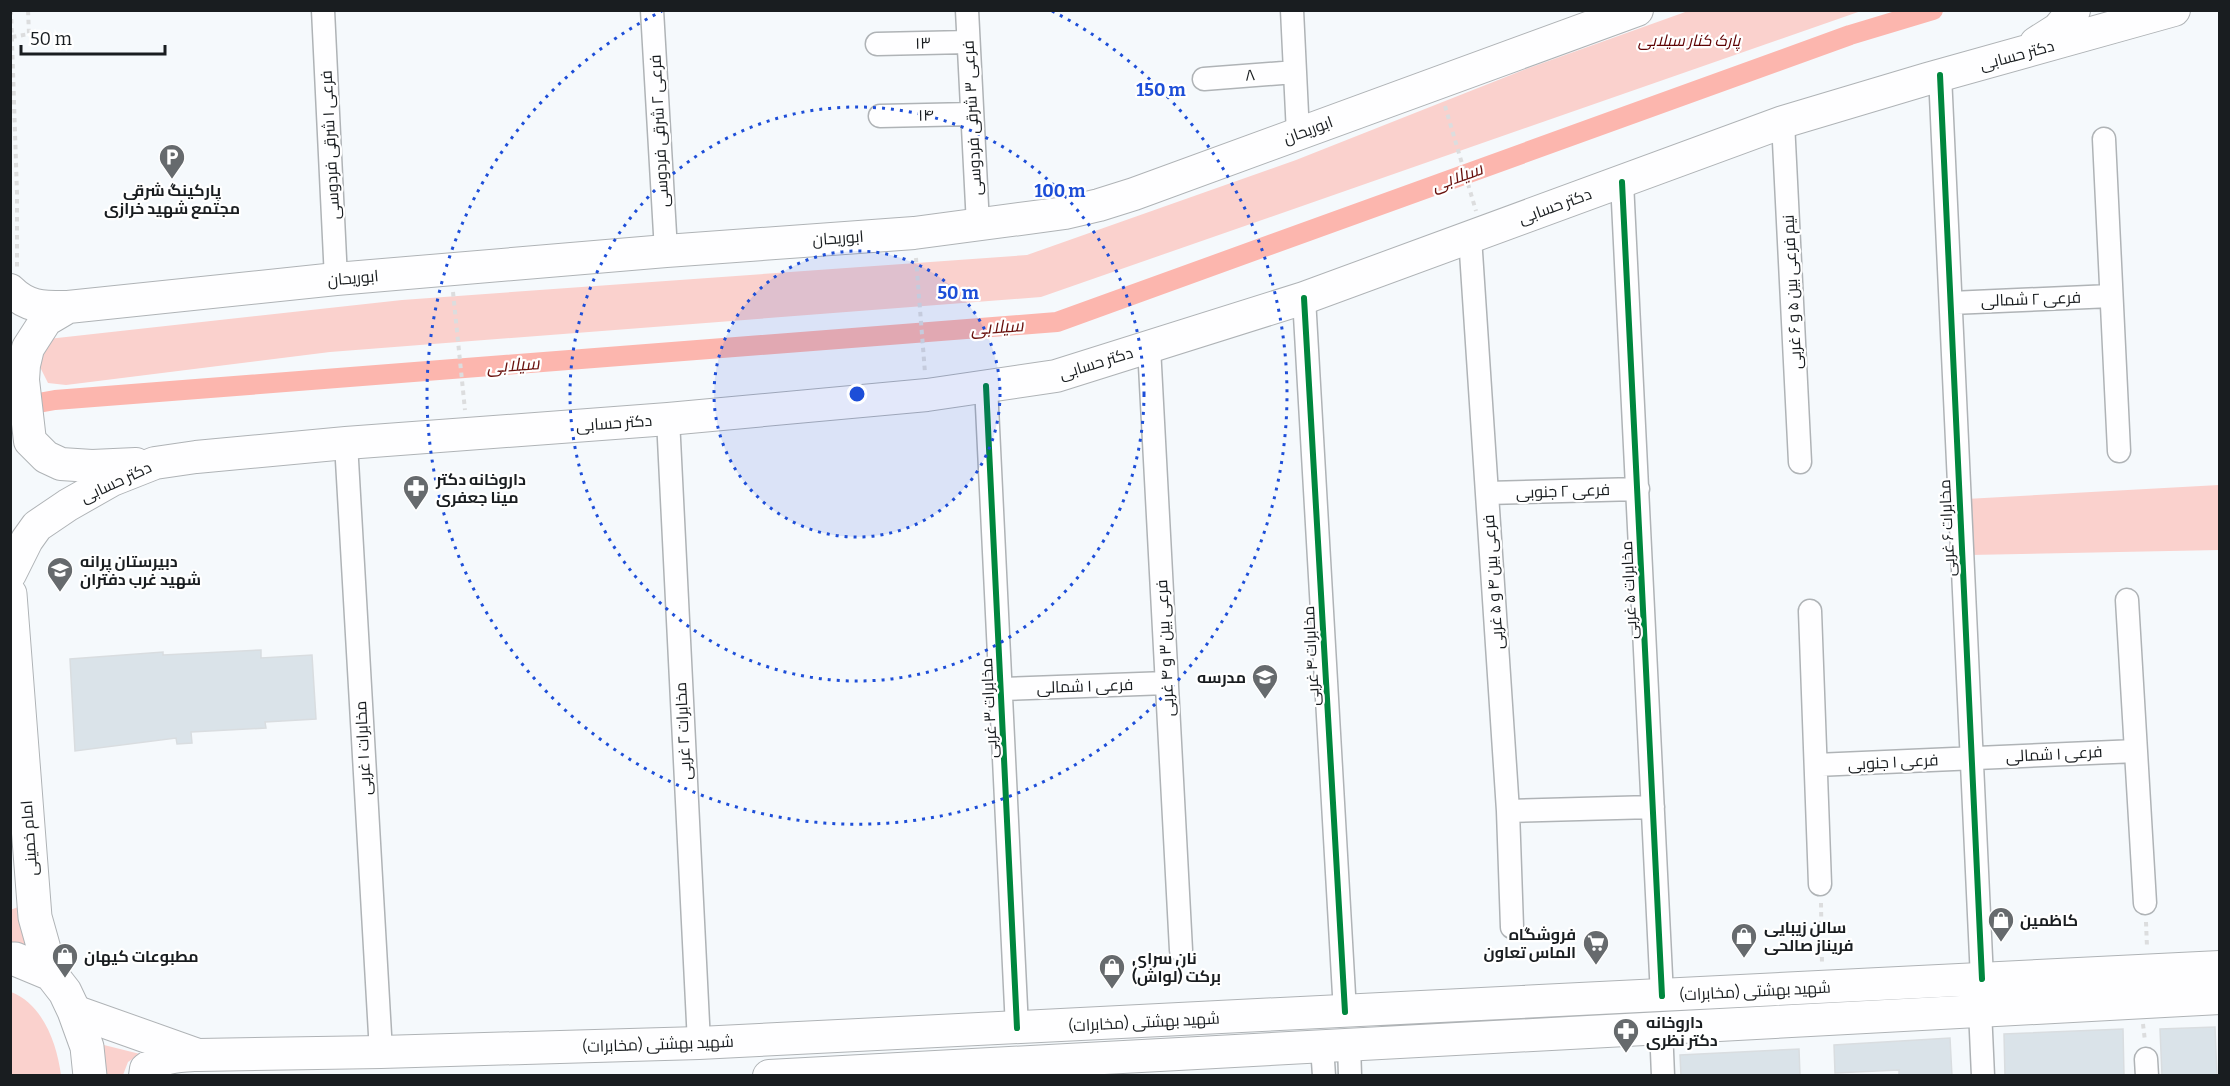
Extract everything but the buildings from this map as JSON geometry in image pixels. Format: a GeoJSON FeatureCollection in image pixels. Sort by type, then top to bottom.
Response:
{"type":"FeatureCollection","features":[{"type":"Feature","properties":{"kind":"main road"},"geometry":{"type":"LineString","coordinates":[[2018,55],[2058,29],[2074,10]]}},
{"type":"Feature","properties":{"kind":"main road","name":"دکتر حسابی"},"geometry":{"type":"LineString","coordinates":[[10,574],[27,540],[37,526],[112,480],[155,463],[346,443],[927,395],[1056,376],[1304,298],[1783,122],[1940,75],[2175,10]]}},
{"type":"Feature","properties":{"kind":"main road","name":"ابوریحان"},"geometry":{"type":"LineString","coordinates":[[14,282],[18,298],[39,307],[68,307],[336,279],[914,233],[1065,213],[1099,205],[1298,134],[1621,13]]}},
{"type":"Feature","properties":{"kind":"main road"},"geometry":{"type":"LineString","coordinates":[[68,307],[46,320],[28,348],[23,380],[30,441],[46,458],[61,464],[92,466],[155,463]]}},
{"type":"Feature","properties":{"kind":"main road","name":"امام خمینی"},"geometry":{"type":"LineString","coordinates":[[10,594],[35,917],[51,974]]}},
{"type":"Feature","properties":{"kind":"main road"},"geometry":{"type":"LineString","coordinates":[[10,898],[32,870]]}},
{"type":"Feature","properties":{"kind":"main road"},"geometry":{"type":"LineString","coordinates":[[10,959],[51,974],[65,992],[87,1047],[90,1076]]}},
{"type":"Feature","properties":{"kind":"main road","name":"شهید بهشتی (مخابرات)"},"geometry":{"type":"LineString","coordinates":[[1786,1005],[1823,988],[2220,967]]}},
{"type":"Feature","properties":{"kind":"main road","name":"شهید بهشتی (مخابرات)"},"geometry":{"type":"LineString","coordinates":[[74,1011],[198,1055],[699,1043],[1345,1012],[1661,1012],[1786,1005],[1980,1010],[2220,998]]}},
{"type":"Feature","properties":{"kind":"main road","name":"شهید بهشتی (مخابرات)"},"geometry":{"type":"LineString","coordinates":[[769,1076],[1332,1055],[1661,1012]]}},
{"type":"Feature","properties":{"kind":"main road"},"geometry":{"type":"LineString","coordinates":[[145,1076],[146,1069],[157,1060],[173,1056],[198,1055]]}},
{"type":"Feature","properties":{"kind":"street","name":"فرعی ۱ شرقی فردوسی"},"geometry":{"type":"LineString","coordinates":[[323,10],[336,279]]}},
{"type":"Feature","properties":{"kind":"street","name":"فرعی ۲ شرقی فردوسی"},"geometry":{"type":"LineString","coordinates":[[652,10],[666,251]]}},
{"type":"Feature","properties":{"kind":"street","name":"فرعی ۳ شرقی فردوسی"},"geometry":{"type":"LineString","coordinates":[[967,10],[978,225]]}},
{"type":"Feature","properties":{"kind":"street"},"geometry":{"type":"LineString","coordinates":[[1292,10],[1298,134]]}},
{"type":"Feature","properties":{"kind":"street","name":"۱۳"},"geometry":{"type":"LineString","coordinates":[[877,44],[968,42]]}},
{"type":"Feature","properties":{"kind":"street","name":"۸"},"geometry":{"type":"LineString","coordinates":[[1204,78],[1295,72]]}},
{"type":"Feature","properties":{"kind":"street","name":"مخابرات ۶ غربی"},"geometry":{"type":"LineString","coordinates":[[1940,75],[1982,980]]}},
{"type":"Feature","properties":{"kind":"street","name":"۱۴"},"geometry":{"type":"LineString","coordinates":[[880,116],[972,114]]}},
{"type":"Feature","properties":{"kind":"street","name":"نیم فرعی بین ۵ و ۶ غربی"},"geometry":{"type":"LineString","coordinates":[[1783,122],[1800,462]]}},
{"type":"Feature","properties":{"kind":"street"},"geometry":{"type":"LineString","coordinates":[[2104,139],[2119,452]]}},
{"type":"Feature","properties":{"kind":"street","name":"مخابرات ۵ غربی"},"geometry":{"type":"LineString","coordinates":[[1622,182],[1664,1076]]}},
{"type":"Feature","properties":{"kind":"street","name":"فرعی بین ۴ و ۵ غربی"},"geometry":{"type":"LineString","coordinates":[[1476,234],[1487,493],[1508,811],[1512,927]]}},
{"type":"Feature","properties":{"kind":"street","name":"فرعی ۲ شمالی"},"geometry":{"type":"LineString","coordinates":[[1951,303],[2111,296]]}},
{"type":"Feature","properties":{"kind":"street","name":"مخابرات ۴ غربی"},"geometry":{"type":"LineString","coordinates":[[1304,298],[1345,1012]]}},
{"type":"Feature","properties":{"kind":"street","name":"فرعی بین ۳ و ۴ غربی"},"geometry":{"type":"LineString","coordinates":[[1149,347],[1181,950]]}},
{"type":"Feature","properties":{"kind":"street","name":"مخابرات ۳ غربی"},"geometry":{"type":"LineString","coordinates":[[986,386],[1017,1028]]}},
{"type":"Feature","properties":{"kind":"street","name":"مخابرات ۲ غربی"},"geometry":{"type":"LineString","coordinates":[[668,418],[699,1043]]}},
{"type":"Feature","properties":{"kind":"street","name":"مخابرات ۱ غربی"},"geometry":{"type":"LineString","coordinates":[[346,443],[381,1052]]}},
{"type":"Feature","properties":{"kind":"street","name":"فرعی ۲ جنوبی"},"geometry":{"type":"LineString","coordinates":[[1487,493],[1638,489]]}},
{"type":"Feature","properties":{"kind":"street"},"geometry":{"type":"LineString","coordinates":[[2127,600],[2145,903]]}},
{"type":"Feature","properties":{"kind":"street"},"geometry":{"type":"LineString","coordinates":[[1810,611],[1820,884]]}},
{"type":"Feature","properties":{"kind":"street","name":"فرعی ۱ شمالی"},"geometry":{"type":"LineString","coordinates":[[1002,689],[1167,683]]}},
{"type":"Feature","properties":{"kind":"street","name":"فرعی ۱ شمالی"},"geometry":{"type":"LineString","coordinates":[[1971,758],[2136,751]]}},
{"type":"Feature","properties":{"kind":"street","name":"فرعی ۱ جنوبی"},"geometry":{"type":"LineString","coordinates":[[1816,765],[1971,758]]}},
{"type":"Feature","properties":{"kind":"street"},"geometry":{"type":"LineString","coordinates":[[1508,811],[1653,807]]}},
{"type":"Feature","properties":{"kind":"street"},"geometry":{"type":"LineString","coordinates":[[1980,1010],[1983,1076]]}},
{"type":"Feature","properties":{"kind":"street"},"geometry":{"type":"LineString","coordinates":[[1332,1055],[1350,1076]]}},
{"type":"Feature","properties":{"kind":"path"},"geometry":{"type":"LineString","coordinates":[[11,10],[17,193],[14,282]]}},
{"type":"Feature","properties":{"kind":"path"},"geometry":{"type":"LineString","coordinates":[[12,36],[29,34],[28,10]]}},
{"type":"Feature","properties":{"kind":"path"},"geometry":{"type":"LineString","coordinates":[[1438,83],[1476,234]]}},
{"type":"Feature","properties":{"kind":"path"},"geometry":{"type":"LineString","coordinates":[[914,233],[927,395]]}},
{"type":"Feature","properties":{"kind":"path"},"geometry":{"type":"LineString","coordinates":[[450,271],[468,434]]}},
{"type":"Feature","properties":{"kind":"path"},"geometry":{"type":"LineString","coordinates":[[1820,884],[1823,988]]}},
{"type":"Feature","properties":{"kind":"path"},"geometry":{"type":"LineString","coordinates":[[2145,903],[2148,971]]}},
{"type":"Feature","properties":{"kind":"path"},"geometry":{"type":"LineString","coordinates":[[2142,1002],[2147,1067]]}},
{"type":"Feature","properties":{"kind":"green space","name":"پارک کنار سیلابی"},"geometry":{"type":"Polygon","coordinates":[[[1688,11],[1861,11],[1041,297],[330,352],[66,385],[48,383],[39,365],[48,339],[402,300],[1027,255],[1296,160],[1526,69],[1688,11]]]}},
{"type":"Feature","properties":{"kind":"green space"},"geometry":{"type":"Polygon","coordinates":[[[2219,485],[2219,550],[1970,555],[1966,499],[2219,485]]]}},
{"type":"Feature","properties":{"kind":"green space"},"geometry":{"type":"Polygon","coordinates":[[[21,906],[26,949],[11,947],[10,910],[21,906]]]}},
{"type":"Feature","properties":{"kind":"green space"},"geometry":{"type":"Polygon","coordinates":[[[11,992],[22,998],[40,1015],[52,1038],[61,1075],[11,1075],[11,992]]]}},
{"type":"Feature","properties":{"kind":"green space"},"geometry":{"type":"Polygon","coordinates":[[[100,1044],[140,1054],[128,1062],[123,1075],[104,1075],[100,1044]]]}},
{"type":"Feature","properties":{"kind":"waterway","name":"سیلابی"},"geometry":{"type":"LineString","coordinates":[[16,407],[55,400],[1057,322],[1850,35],[1933,10]]}},
{"type":"Feature","properties":{"kind":"cycle path"},"geometry":{"type":"LineString","coordinates":[[1940,75],[1982,979]]}},
{"type":"Feature","properties":{"kind":"cycle path"},"geometry":{"type":"LineString","coordinates":[[1622,182],[1662,996]]}},
{"type":"Feature","properties":{"kind":"cycle path"},"geometry":{"type":"LineString","coordinates":[[1304,298],[1345,1012]]}},
{"type":"Feature","properties":{"kind":"cycle path"},"geometry":{"type":"LineString","coordinates":[[986,386],[1017,1028]]}},
{"type":"Feature","properties":{"kind":"place","name":"پارکینگ شرقی مجتمع شهید خرازی"},"geometry":{"type":"Point","coordinates":[172,180]}},
{"type":"Feature","properties":{"kind":"place","name":"داروخانه دکتر مینا جعفری"},"geometry":{"type":"Point","coordinates":[416,511]}},
{"type":"Feature","properties":{"kind":"place","name":"دبیرستان پرانه شهید غرب دفتران"},"geometry":{"type":"Point","coordinates":[60,593]}},
{"type":"Feature","properties":{"kind":"place","name":"مدرسه"},"geometry":{"type":"Point","coordinates":[1265,700]}},
{"type":"Feature","properties":{"kind":"place","name":"کاظمین"},"geometry":{"type":"Point","coordinates":[2001,943]}},
{"type":"Feature","properties":{"kind":"place","name":"سالن زیبایی فریناز صالحی"},"geometry":{"type":"Point","coordinates":[1744,959]}},
{"type":"Feature","properties":{"kind":"place","name":"فروشگاه الماس تعاون"},"geometry":{"type":"Point","coordinates":[1596,966]}},
{"type":"Feature","properties":{"kind":"place","name":"مطبوعات کیهان"},"geometry":{"type":"Point","coordinates":[65,979]}},
{"type":"Feature","properties":{"kind":"place","name":"نان سرای برکت (لواش)"},"geometry":{"type":"Point","coordinates":[1112,990]}},
{"type":"Feature","properties":{"kind":"place","name":"داروخانه دکتر نظری"},"geometry":{"type":"Point","coordinates":[1626,1054]}}]}
